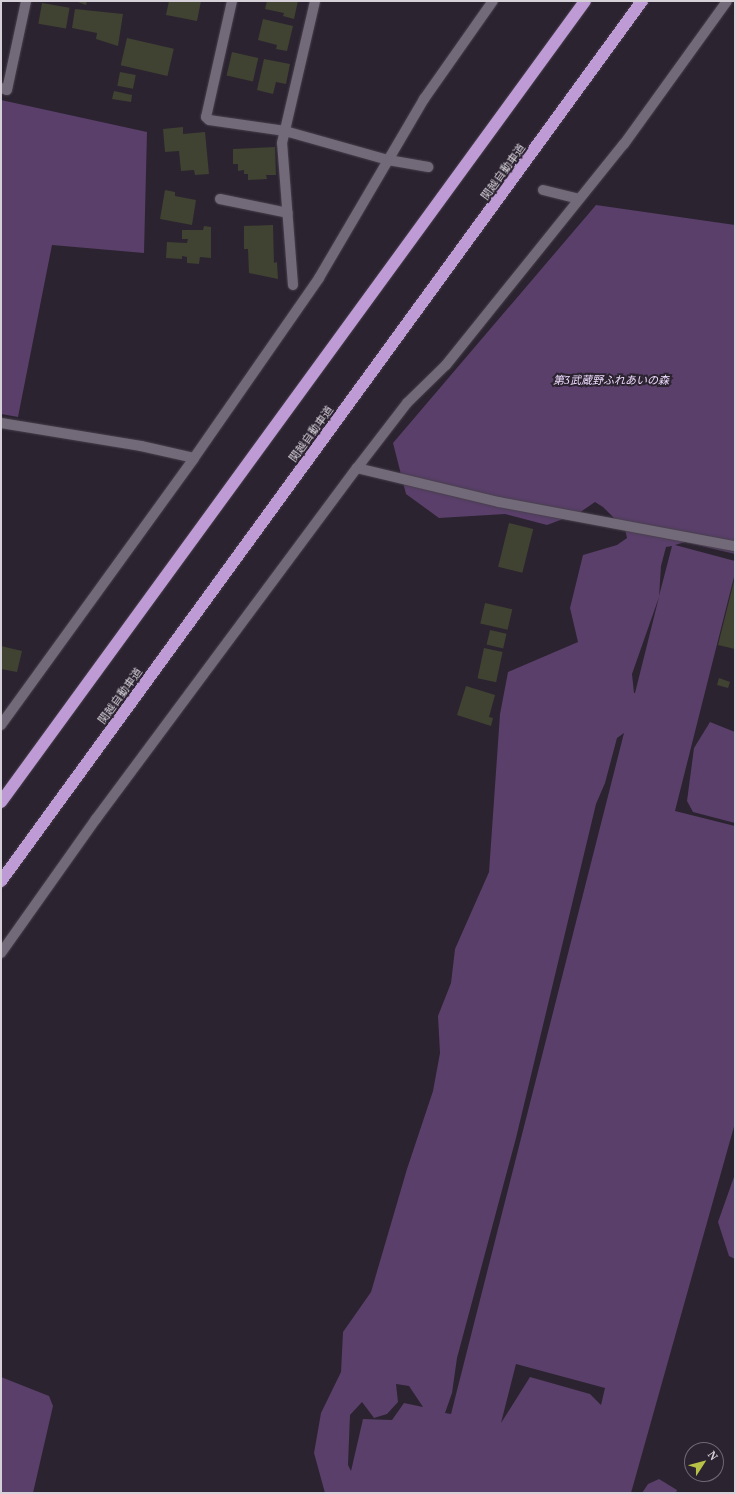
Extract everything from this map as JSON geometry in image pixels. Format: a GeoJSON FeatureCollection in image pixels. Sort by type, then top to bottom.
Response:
{"type":"FeatureCollection","features":[{"type":"Feature","properties":{"kind":"highway"},"geometry":{"type":"LineString","coordinates":[[1,802],[585,1]]}},
{"type":"Feature","properties":{"kind":"highway","name":"関越自動車道"},"geometry":{"type":"LineString","coordinates":[[1,882],[642,1]]}},
{"type":"Feature","properties":{"kind":"street"},"geometry":{"type":"LineString","coordinates":[[1,88],[7,90],[26,1]]}},
{"type":"Feature","properties":{"kind":"street"},"geometry":{"type":"LineString","coordinates":[[232,1],[206,117],[209,120],[285,131],[388,160],[428,167]]}},
{"type":"Feature","properties":{"kind":"street"},"geometry":{"type":"LineString","coordinates":[[293,285],[282,143],[315,1]]}},
{"type":"Feature","properties":{"kind":"street"},"geometry":{"type":"LineString","coordinates":[[1,725],[194,458],[319,278],[424,100],[493,1]]}},
{"type":"Feature","properties":{"kind":"street"},"geometry":{"type":"LineString","coordinates":[[1,953],[96,819],[357,468],[408,403],[446,365],[579,199],[654,104],[727,1]]}},
{"type":"Feature","properties":{"kind":"street"},"geometry":{"type":"LineString","coordinates":[[543,190],[579,199]]}},
{"type":"Feature","properties":{"kind":"street"},"geometry":{"type":"LineString","coordinates":[[220,199],[288,213]]}},
{"type":"Feature","properties":{"kind":"street"},"geometry":{"type":"LineString","coordinates":[[1,423],[141,446],[194,458]]}},
{"type":"Feature","properties":{"kind":"street"},"geometry":{"type":"LineString","coordinates":[[357,468],[499,502],[735,546]]}},
{"type":"Feature","properties":{"kind":"green space"},"geometry":{"type":"Polygon","coordinates":[[[1,100],[147,132],[144,253],[52,245],[18,417],[1,414],[1,100]]]}},
{"type":"Feature","properties":{"kind":"green space","name":"第3武蔵野ふれあいの森"},"geometry":{"type":"Polygon","coordinates":[[[596,205],[735,225],[735,554],[685,542],[675,545],[735,561],[735,573],[675,811],[735,826],[735,1123],[631,1493],[325,1493],[314,1453],[321,1413],[341,1372],[343,1332],[371,1292],[407,1169],[433,1091],[440,1053],[438,1016],[451,983],[455,949],[489,872],[500,714],[508,672],[578,642],[570,608],[583,555],[617,545],[627,538],[625,529],[603,507],[595,502],[579,513],[547,525],[505,514],[439,518],[406,494],[393,443],[596,205]],[[672,546],[666,547],[661,566],[659,596],[672,546]],[[659,597],[632,674],[635,693],[659,597]],[[624,733],[617,738],[605,783],[596,804],[516,1138],[457,1358],[452,1393],[445,1413],[451,1414],[624,733]],[[516,1364],[501,1423],[530,1377],[590,1394],[601,1405],[605,1388],[516,1364]],[[396,1384],[398,1402],[387,1414],[374,1418],[362,1402],[350,1415],[348,1465],[351,1471],[363,1419],[392,1420],[404,1403],[423,1407],[409,1386],[396,1384]]]}},
{"type":"Feature","properties":{"kind":"green space"},"geometry":{"type":"Polygon","coordinates":[[[710,722],[735,732],[735,823],[693,812],[687,801],[694,748],[710,722]]]}},
{"type":"Feature","properties":{"kind":"green space"},"geometry":{"type":"Polygon","coordinates":[[[735,1174],[735,1259],[729,1256],[718,1222],[735,1174]]]}},
{"type":"Feature","properties":{"kind":"green space"},"geometry":{"type":"Polygon","coordinates":[[[1,1377],[49,1396],[53,1406],[33,1493],[1,1493],[1,1377]]]}},
{"type":"Feature","properties":{"kind":"green space"},"geometry":{"type":"Polygon","coordinates":[[[659,1479],[677,1490],[676,1493],[642,1493],[648,1484],[659,1479]]]}},
{"type":"Feature","properties":{"kind":"building"},"geometry":{"type":"Polygon","coordinates":[[[75,1],[87,1],[86,5],[75,1]]]}},
{"type":"Feature","properties":{"kind":"building"},"geometry":{"type":"Polygon","coordinates":[[[169,1],[201,1],[197,21],[166,15],[169,1]]]}},
{"type":"Feature","properties":{"kind":"building"},"geometry":{"type":"Polygon","coordinates":[[[267,1],[298,1],[294,19],[283,16],[284,13],[265,9],[267,1]]]}},
{"type":"Feature","properties":{"kind":"building"},"geometry":{"type":"Polygon","coordinates":[[[42,3],[70,8],[66,29],[38,24],[42,3]]]}},
{"type":"Feature","properties":{"kind":"building"},"geometry":{"type":"Polygon","coordinates":[[[75,9],[123,14],[118,46],[96,39],[97,33],[72,28],[75,9]]]}},
{"type":"Feature","properties":{"kind":"building"},"geometry":{"type":"Polygon","coordinates":[[[263,19],[293,26],[287,51],[276,49],[277,45],[258,40],[263,19]]]}},
{"type":"Feature","properties":{"kind":"building"},"geometry":{"type":"Polygon","coordinates":[[[127,38],[174,49],[167,76],[121,65],[127,38]]]}},
{"type":"Feature","properties":{"kind":"building"},"geometry":{"type":"Polygon","coordinates":[[[232,52],[258,58],[253,81],[227,75],[232,52]]]}},
{"type":"Feature","properties":{"kind":"building"},"geometry":{"type":"Polygon","coordinates":[[[264,59],[290,64],[286,84],[276,82],[273,94],[257,90],[264,59]]]}},
{"type":"Feature","properties":{"kind":"building"},"geometry":{"type":"Polygon","coordinates":[[[120,72],[136,75],[133,89],[117,86],[120,72]]]}},
{"type":"Feature","properties":{"kind":"building"},"geometry":{"type":"Polygon","coordinates":[[[114,91],[132,95],[131,102],[112,99],[114,91]]]}},
{"type":"Feature","properties":{"kind":"building"},"geometry":{"type":"Polygon","coordinates":[[[183,127],[183,134],[205,132],[209,174],[195,175],[194,170],[181,171],[179,151],[165,152],[163,129],[183,127]]]}},
{"type":"Feature","properties":{"kind":"building"},"geometry":{"type":"Polygon","coordinates":[[[275,147],[276,175],[266,175],[267,179],[248,180],[248,174],[244,174],[244,170],[238,171],[238,164],[233,164],[233,149],[275,147]]]}},
{"type":"Feature","properties":{"kind":"building"},"geometry":{"type":"Polygon","coordinates":[[[165,190],[175,192],[175,196],[196,200],[192,225],[160,219],[165,190]]]}},
{"type":"Feature","properties":{"kind":"building"},"geometry":{"type":"Polygon","coordinates":[[[273,225],[274,263],[277,262],[278,279],[249,273],[248,249],[244,249],[244,226],[273,225]]]}},
{"type":"Feature","properties":{"kind":"building"},"geometry":{"type":"Polygon","coordinates":[[[204,226],[211,227],[211,258],[200,257],[199,264],[187,263],[187,257],[182,256],[182,259],[166,258],[167,242],[187,243],[188,239],[182,239],[182,230],[203,230],[204,226]]]}},
{"type":"Feature","properties":{"kind":"building"},"geometry":{"type":"Polygon","coordinates":[[[509,523],[533,529],[522,573],[498,567],[509,523]]]}},
{"type":"Feature","properties":{"kind":"building"},"geometry":{"type":"Polygon","coordinates":[[[735,581],[735,649],[718,645],[735,581]]]}},
{"type":"Feature","properties":{"kind":"building"},"geometry":{"type":"Polygon","coordinates":[[[485,603],[512,609],[508,630],[480,623],[485,603]]]}},
{"type":"Feature","properties":{"kind":"building"},"geometry":{"type":"Polygon","coordinates":[[[490,630],[507,634],[503,648],[487,645],[490,630]]]}},
{"type":"Feature","properties":{"kind":"building"},"geometry":{"type":"Polygon","coordinates":[[[1,646],[22,651],[17,672],[1,669],[1,646]]]}},
{"type":"Feature","properties":{"kind":"building"},"geometry":{"type":"Polygon","coordinates":[[[484,648],[503,652],[496,682],[478,678],[484,648]]]}},
{"type":"Feature","properties":{"kind":"building"},"geometry":{"type":"Polygon","coordinates":[[[719,678],[730,682],[728,688],[717,685],[719,678]]]}},
{"type":"Feature","properties":{"kind":"building"},"geometry":{"type":"Polygon","coordinates":[[[466,686],[495,695],[489,717],[493,718],[491,726],[457,715],[466,686]]]}}]}
